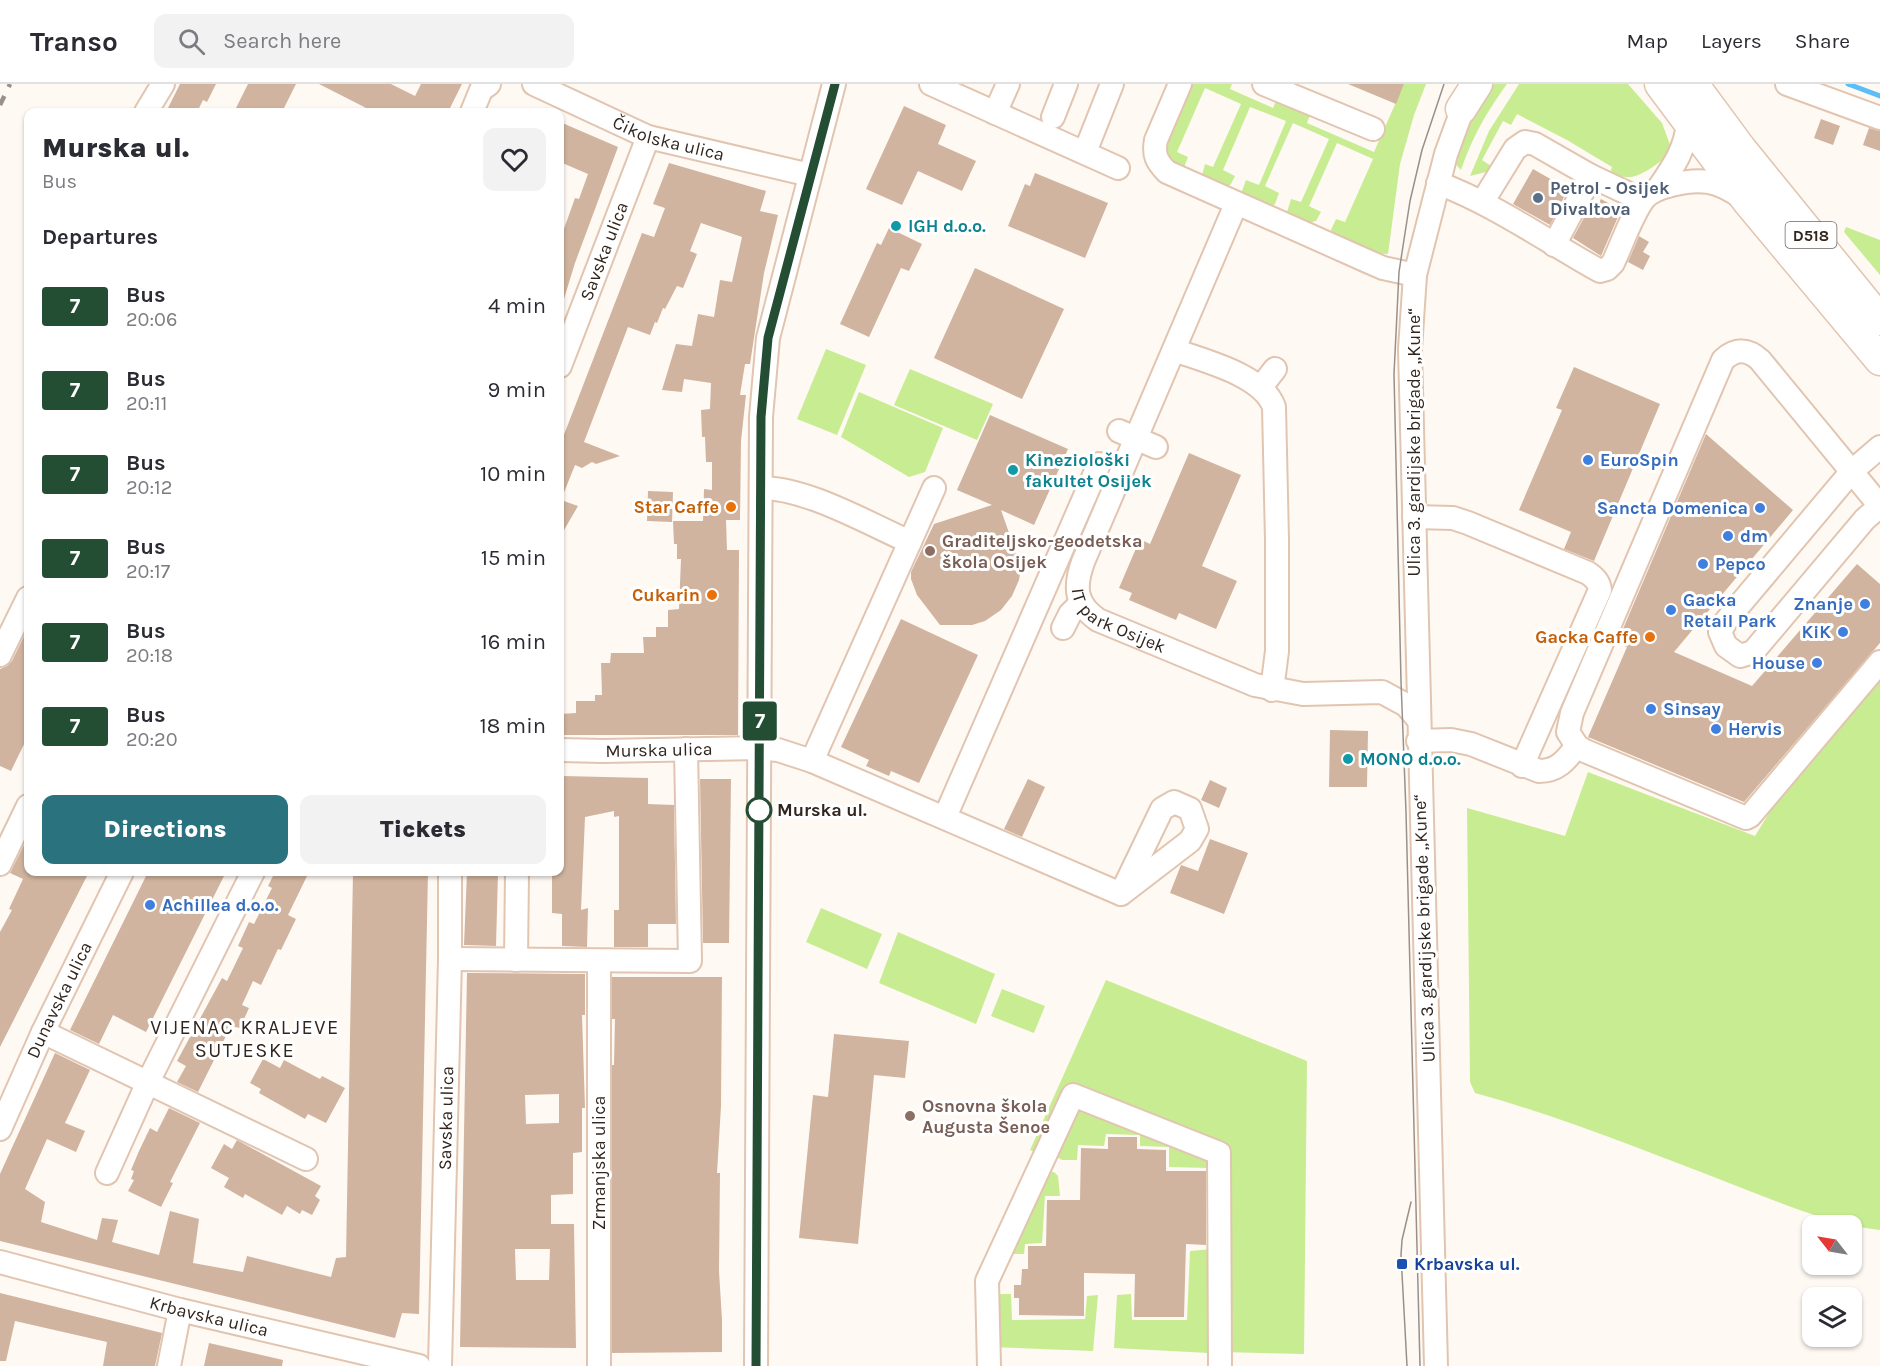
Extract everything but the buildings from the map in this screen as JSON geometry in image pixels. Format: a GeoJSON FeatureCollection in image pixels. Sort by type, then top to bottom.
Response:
{"type":"FeatureCollection","features":[{"type":"Feature","properties":{"kind":"main road"},"geometry":{"type":"LineString","coordinates":[[1463,92],[1477,84]]}},
{"type":"Feature","properties":{"kind":"main road","name":"D518"},"geometry":{"type":"LineString","coordinates":[[1660,84],[1749,203],[1878,360]]}},
{"type":"Feature","properties":{"kind":"main road","name":"D518"},"geometry":{"type":"LineString","coordinates":[[1693,84],[1741,149],[1880,320]]}},
{"type":"Feature","properties":{"kind":"street"},"geometry":{"type":"LineString","coordinates":[[148,108],[163,84]]}},
{"type":"Feature","properties":{"kind":"street"},"geometry":{"type":"LineString","coordinates":[[474,108],[482,90],[489,84]]}},
{"type":"Feature","properties":{"kind":"street","name":"Čikolska ulica"},"geometry":{"type":"LineString","coordinates":[[534,84],[648,137],[810,176]]}},
{"type":"Feature","properties":{"kind":"street"},"geometry":{"type":"LineString","coordinates":[[756,1366],[761,417],[768,338],[834,84]]}},
{"type":"Feature","properties":{"kind":"street"},"geometry":{"type":"LineString","coordinates":[[931,84],[1118,168]]}},
{"type":"Feature","properties":{"kind":"street"},"geometry":{"type":"LineString","coordinates":[[996,113],[1008,84]]}},
{"type":"Feature","properties":{"kind":"street"},"geometry":{"type":"LineString","coordinates":[[1053,117],[1066,84]]}},
{"type":"Feature","properties":{"kind":"street"},"geometry":{"type":"LineString","coordinates":[[1089,142],[1112,84]]}},
{"type":"Feature","properties":{"kind":"street"},"geometry":{"type":"LineString","coordinates":[[1180,84],[1156,140],[1155,157],[1167,172],[1383,268],[1415,275]]}},
{"type":"Feature","properties":{"kind":"street"},"geometry":{"type":"LineString","coordinates":[[1264,84],[1373,129]]}},
{"type":"Feature","properties":{"kind":"street"},"geometry":{"type":"LineString","coordinates":[[1787,84],[1880,118]]}},
{"type":"Feature","properties":{"kind":"street","name":"Ulica 3. gardijske brigade „Kune“"},"geometry":{"type":"LineString","coordinates":[[1415,275],[1463,92]]}},
{"type":"Feature","properties":{"kind":"street","name":"Ulica 3. gardijske brigade „Kune“"},"geometry":{"type":"LineString","coordinates":[[1436,1366],[1410,349],[1415,275],[1414,234],[1422,194],[1435,143],[1463,92]]}},
{"type":"Feature","properties":{"kind":"street"},"geometry":{"type":"LineString","coordinates":[[1438,183],[1483,201],[1600,271],[1607,269],[1613,263],[1650,195],[1676,163],[1687,139],[1688,122]]}},
{"type":"Feature","properties":{"kind":"street","name":"Savska ulica"},"geometry":{"type":"LineString","coordinates":[[564,356],[648,137]]}},
{"type":"Feature","properties":{"kind":"street"},"geometry":{"type":"LineString","coordinates":[[1483,201],[1515,148],[1525,142],[1534,144],[1591,176],[1650,195],[1698,181],[1732,191],[1749,203]]}},
{"type":"Feature","properties":{"kind":"street"},"geometry":{"type":"LineString","coordinates":[[1554,245],[1591,176]]}},
{"type":"Feature","properties":{"kind":"street","name":"IT park Osijek"},"geometry":{"type":"LineString","coordinates":[[1236,204],[1200,265],[1174,350],[1078,575],[1077,590],[1081,603],[1098,621],[1176,664],[1272,690],[1303,694],[1382,692]]}},
{"type":"Feature","properties":{"kind":"street"},"geometry":{"type":"LineString","coordinates":[[1174,350],[1245,377],[1261,387],[1270,398],[1285,435],[1286,652],[1272,690]]}},
{"type":"Feature","properties":{"kind":"street"},"geometry":{"type":"LineString","coordinates":[[1879,446],[1852,471],[1726,621],[1720,632],[1726,646],[1740,656],[1753,652],[1865,519],[1880,506],[1852,471],[1760,360],[1746,351],[1730,353],[1724,360],[1572,713],[1568,732],[1577,746],[1746,818],[1880,662]]}},
{"type":"Feature","properties":{"kind":"street"},"geometry":{"type":"LineString","coordinates":[[1261,387],[1275,369]]}},
{"type":"Feature","properties":{"kind":"street"},"geometry":{"type":"LineString","coordinates":[[945,817],[1099,464]]}},
{"type":"Feature","properties":{"kind":"street"},"geometry":{"type":"LineString","coordinates":[[761,488],[776,488],[806,496],[910,542]]}},
{"type":"Feature","properties":{"kind":"street"},"geometry":{"type":"LineString","coordinates":[[812,761],[934,488]]}},
{"type":"Feature","properties":{"kind":"street"},"geometry":{"type":"LineString","coordinates":[[1414,517],[1453,518],[1468,523],[1588,573],[1599,585],[1600,590],[1522,766]]}},
{"type":"Feature","properties":{"kind":"street"},"geometry":{"type":"LineString","coordinates":[[1064,628],[1070,614],[1081,603]]}},
{"type":"Feature","properties":{"kind":"street"},"geometry":{"type":"LineString","coordinates":[[0,655],[24,606]]}},
{"type":"Feature","properties":{"kind":"street"},"geometry":{"type":"LineString","coordinates":[[1417,662],[1404,678],[1382,692],[1406,705],[1418,730],[1472,744],[1539,771],[1550,771],[1559,767],[1577,746]]}},
{"type":"Feature","properties":{"kind":"street","name":"Murska ulica"},"geometry":{"type":"LineString","coordinates":[[564,750],[759,747],[778,750],[812,761],[1121,894]]}},
{"type":"Feature","properties":{"kind":"street"},"geometry":{"type":"LineString","coordinates":[[450,959],[690,961],[686,749]]}},
{"type":"Feature","properties":{"kind":"street"},"geometry":{"type":"LineString","coordinates":[[0,864],[24,814]]}},
{"type":"Feature","properties":{"kind":"street","name":"Dunavska ulica"},"geometry":{"type":"LineString","coordinates":[[0,1129],[44,1032],[120,876]]}},
{"type":"Feature","properties":{"kind":"street"},"geometry":{"type":"LineString","coordinates":[[107,1173],[148,1082],[251,876]]}},
{"type":"Feature","properties":{"kind":"street","name":"Savska ulica"},"geometry":{"type":"LineString","coordinates":[[440,1366],[450,876]]}},
{"type":"Feature","properties":{"kind":"street"},"geometry":{"type":"LineString","coordinates":[[516,960],[517,876]]}},
{"type":"Feature","properties":{"kind":"street","name":"Zrmanjska ulica"},"geometry":{"type":"LineString","coordinates":[[599,961],[599,1366]]}},
{"type":"Feature","properties":{"kind":"street"},"geometry":{"type":"LineString","coordinates":[[44,1032],[306,1159]]}},
{"type":"Feature","properties":{"kind":"street"},"geometry":{"type":"LineString","coordinates":[[989,1366],[987,1281],[1073,1095],[1219,1153],[1220,1366]]}},
{"type":"Feature","properties":{"kind":"street","name":"Krbavska ulica"},"geometry":{"type":"LineString","coordinates":[[0,1262],[180,1310],[419,1366]]}},
{"type":"Feature","properties":{"kind":"street"},"geometry":{"type":"LineString","coordinates":[[169,1366],[180,1310]]}},
{"type":"Feature","properties":{"kind":"green space"},"geometry":{"type":"Polygon","coordinates":[[[1188,84],[1232,84],[1230,89],[1273,108],[1278,96],[1312,110],[1307,123],[1374,152],[1404,84],[1426,84],[1414,115],[1400,164],[1388,254],[1372,253],[1333,235],[1331,230],[1336,219],[1345,222],[1373,159],[1337,143],[1309,206],[1321,212],[1316,221],[1308,223],[1290,217],[1287,212],[1291,199],[1301,202],[1329,139],[1293,123],[1265,186],[1279,193],[1275,204],[1268,208],[1244,199],[1242,191],[1246,180],[1259,185],[1286,121],[1250,107],[1223,170],[1235,176],[1225,189],[1201,179],[1205,164],[1213,167],[1241,104],[1205,88],[1177,152],[1188,157],[1183,170],[1162,156],[1188,84]]]}},
{"type":"Feature","properties":{"kind":"green space"},"geometry":{"type":"Polygon","coordinates":[[[1490,84],[1507,84],[1481,125],[1461,170],[1454,158],[1458,142],[1490,84]]]}},
{"type":"Feature","properties":{"kind":"green space"},"geometry":{"type":"Polygon","coordinates":[[[1519,84],[1628,84],[1662,123],[1672,150],[1647,171],[1635,176],[1622,176],[1610,173],[1612,167],[1517,114],[1511,125],[1503,121],[1482,160],[1491,166],[1486,172],[1470,176],[1489,131],[1519,84]]]}},
{"type":"Feature","properties":{"kind":"green space"},"geometry":{"type":"Polygon","coordinates":[[[1846,227],[1880,240],[1880,275],[1844,232],[1846,227]]]}},
{"type":"Feature","properties":{"kind":"green space"},"geometry":{"type":"Polygon","coordinates":[[[826,349],[866,365],[837,435],[797,419],[826,349]]]}},
{"type":"Feature","properties":{"kind":"green space"},"geometry":{"type":"Polygon","coordinates":[[[910,369],[993,404],[977,440],[894,405],[910,369]]]}},
{"type":"Feature","properties":{"kind":"green space"},"geometry":{"type":"Polygon","coordinates":[[[859,392],[943,428],[925,472],[909,477],[841,437],[859,392]]]}},
{"type":"Feature","properties":{"kind":"green space"},"geometry":{"type":"Polygon","coordinates":[[[1880,676],[1880,1230],[1862,1227],[1862,1215],[1817,1215],[1571,1124],[1475,1093],[1470,1082],[1467,808],[1565,836],[1588,772],[1755,836],[1777,800],[1880,676]]]}},
{"type":"Feature","properties":{"kind":"green space"},"geometry":{"type":"Polygon","coordinates":[[[821,908],[882,934],[867,969],[806,942],[821,908]]]}},
{"type":"Feature","properties":{"kind":"green space"},"geometry":{"type":"Polygon","coordinates":[[[898,932],[995,974],[976,1024],[879,983],[898,932]]]}},
{"type":"Feature","properties":{"kind":"green space"},"geometry":{"type":"Polygon","coordinates":[[[1106,980],[1307,1061],[1304,1354],[1220,1352],[1227,1145],[1071,1083],[1039,1154],[1030,1150],[1106,980]]]}},
{"type":"Feature","properties":{"kind":"green space"},"geometry":{"type":"Polygon","coordinates":[[[1002,989],[1045,1006],[1034,1033],[991,1016],[1002,989]]]}},
{"type":"Feature","properties":{"kind":"green space"},"geometry":{"type":"Polygon","coordinates":[[[1080,1105],[1217,1156],[1210,1168],[1169,1167],[1169,1147],[1140,1146],[1140,1135],[1106,1134],[1104,1146],[1078,1145],[1077,1160],[1062,1160],[1055,1156],[1080,1105]]]}},
{"type":"Feature","properties":{"kind":"green space"},"geometry":{"type":"Polygon","coordinates":[[[1043,1171],[1054,1172],[1058,1176],[1060,1196],[1045,1196],[1042,1243],[1025,1244],[1024,1254],[1012,1254],[1043,1171]]]}},
{"type":"Feature","properties":{"kind":"green space"},"geometry":{"type":"Polygon","coordinates":[[[1212,1249],[1209,1353],[1114,1348],[1117,1295],[1131,1294],[1132,1320],[1187,1320],[1190,1251],[1212,1249]]]}},
{"type":"Feature","properties":{"kind":"green space"},"geometry":{"type":"Polygon","coordinates":[[[1000,1294],[1011,1294],[1012,1320],[1085,1319],[1087,1296],[1098,1295],[1093,1351],[989,1347],[995,1302],[1000,1294]]]}},
{"type":"Feature","properties":{"kind":"waterway"},"geometry":{"type":"LineString","coordinates":[[1848,84],[1880,96]]}},
{"type":"Feature","properties":{"kind":"tram line"},"geometry":{"type":"LineString","coordinates":[[1420,1366],[1394,374],[1399,272],[1410,201],[1422,150],[1444,84]]}},
{"type":"Feature","properties":{"kind":"tram line"},"geometry":{"type":"LineString","coordinates":[[1407,1366],[1401,1255],[1411,1202]]}},
{"type":"Feature","properties":{"kind":"railway"},"geometry":{"type":"LineString","coordinates":[[0,105],[10,84]]}},
{"type":"Feature","properties":{"kind":"bus line","name":"7"},"geometry":{"type":"LineString","coordinates":[[756,1366],[761,417],[768,338],[835,84]]}},
{"type":"Feature","properties":{"kind":"place","name":"Petrol - Osijek Divaltova"},"geometry":{"type":"Point","coordinates":[1538,198]}},
{"type":"Feature","properties":{"kind":"place","name":"IGH d.o.o."},"geometry":{"type":"Point","coordinates":[896,226]}},
{"type":"Feature","properties":{"kind":"place","name":"EuroSpin"},"geometry":{"type":"Point","coordinates":[1588,460]}},
{"type":"Feature","properties":{"kind":"place","name":"Kineziološki fakultet Osijek"},"geometry":{"type":"Point","coordinates":[1013,470]}},
{"type":"Feature","properties":{"kind":"place","name":"Star Caffe"},"geometry":{"type":"Point","coordinates":[731,507]}},
{"type":"Feature","properties":{"kind":"place","name":"Sancta Domenica"},"geometry":{"type":"Point","coordinates":[1760,508]}},
{"type":"Feature","properties":{"kind":"place","name":"dm"},"geometry":{"type":"Point","coordinates":[1728,536]}},
{"type":"Feature","properties":{"kind":"place","name":"Graditeljsko-geodetska škola Osijek"},"geometry":{"type":"Point","coordinates":[930,551]}},
{"type":"Feature","properties":{"kind":"place","name":"Pepco"},"geometry":{"type":"Point","coordinates":[1703,564]}},
{"type":"Feature","properties":{"kind":"place","name":"Cukarin"},"geometry":{"type":"Point","coordinates":[712,595]}},
{"type":"Feature","properties":{"kind":"place","name":"Znanje"},"geometry":{"type":"Point","coordinates":[1865,604]}},
{"type":"Feature","properties":{"kind":"place","name":"Gacka Retail Park"},"geometry":{"type":"Point","coordinates":[1671,610]}},
{"type":"Feature","properties":{"kind":"place","name":"KiK"},"geometry":{"type":"Point","coordinates":[1843,632]}},
{"type":"Feature","properties":{"kind":"place","name":"Gacka Caffe"},"geometry":{"type":"Point","coordinates":[1650,637]}},
{"type":"Feature","properties":{"kind":"place","name":"House"},"geometry":{"type":"Point","coordinates":[1817,663]}},
{"type":"Feature","properties":{"kind":"place","name":"Sinsay"},"geometry":{"type":"Point","coordinates":[1651,709]}},
{"type":"Feature","properties":{"kind":"place","name":"Hervis"},"geometry":{"type":"Point","coordinates":[1716,729]}},
{"type":"Feature","properties":{"kind":"place","name":"MONO d.o.o."},"geometry":{"type":"Point","coordinates":[1348,759]}},
{"type":"Feature","properties":{"kind":"place","name":"Murska ul."},"geometry":{"type":"Point","coordinates":[759,810]}},
{"type":"Feature","properties":{"kind":"place","name":"Achillea d.o.o."},"geometry":{"type":"Point","coordinates":[150,905]}},
{"type":"Feature","properties":{"kind":"place","name":"Osnovna škola Augusta Šenoe"},"geometry":{"type":"Point","coordinates":[910,1116]}},
{"type":"Feature","properties":{"kind":"place","name":"Krbavska ul."},"geometry":{"type":"Point","coordinates":[1402,1264]}},
{"type":"Feature","properties":{"kind":"district","name":"VIJENAC KRALJEVE SUTJESKE"},"geometry":{"type":"Point","coordinates":[245,1038]}}]}
